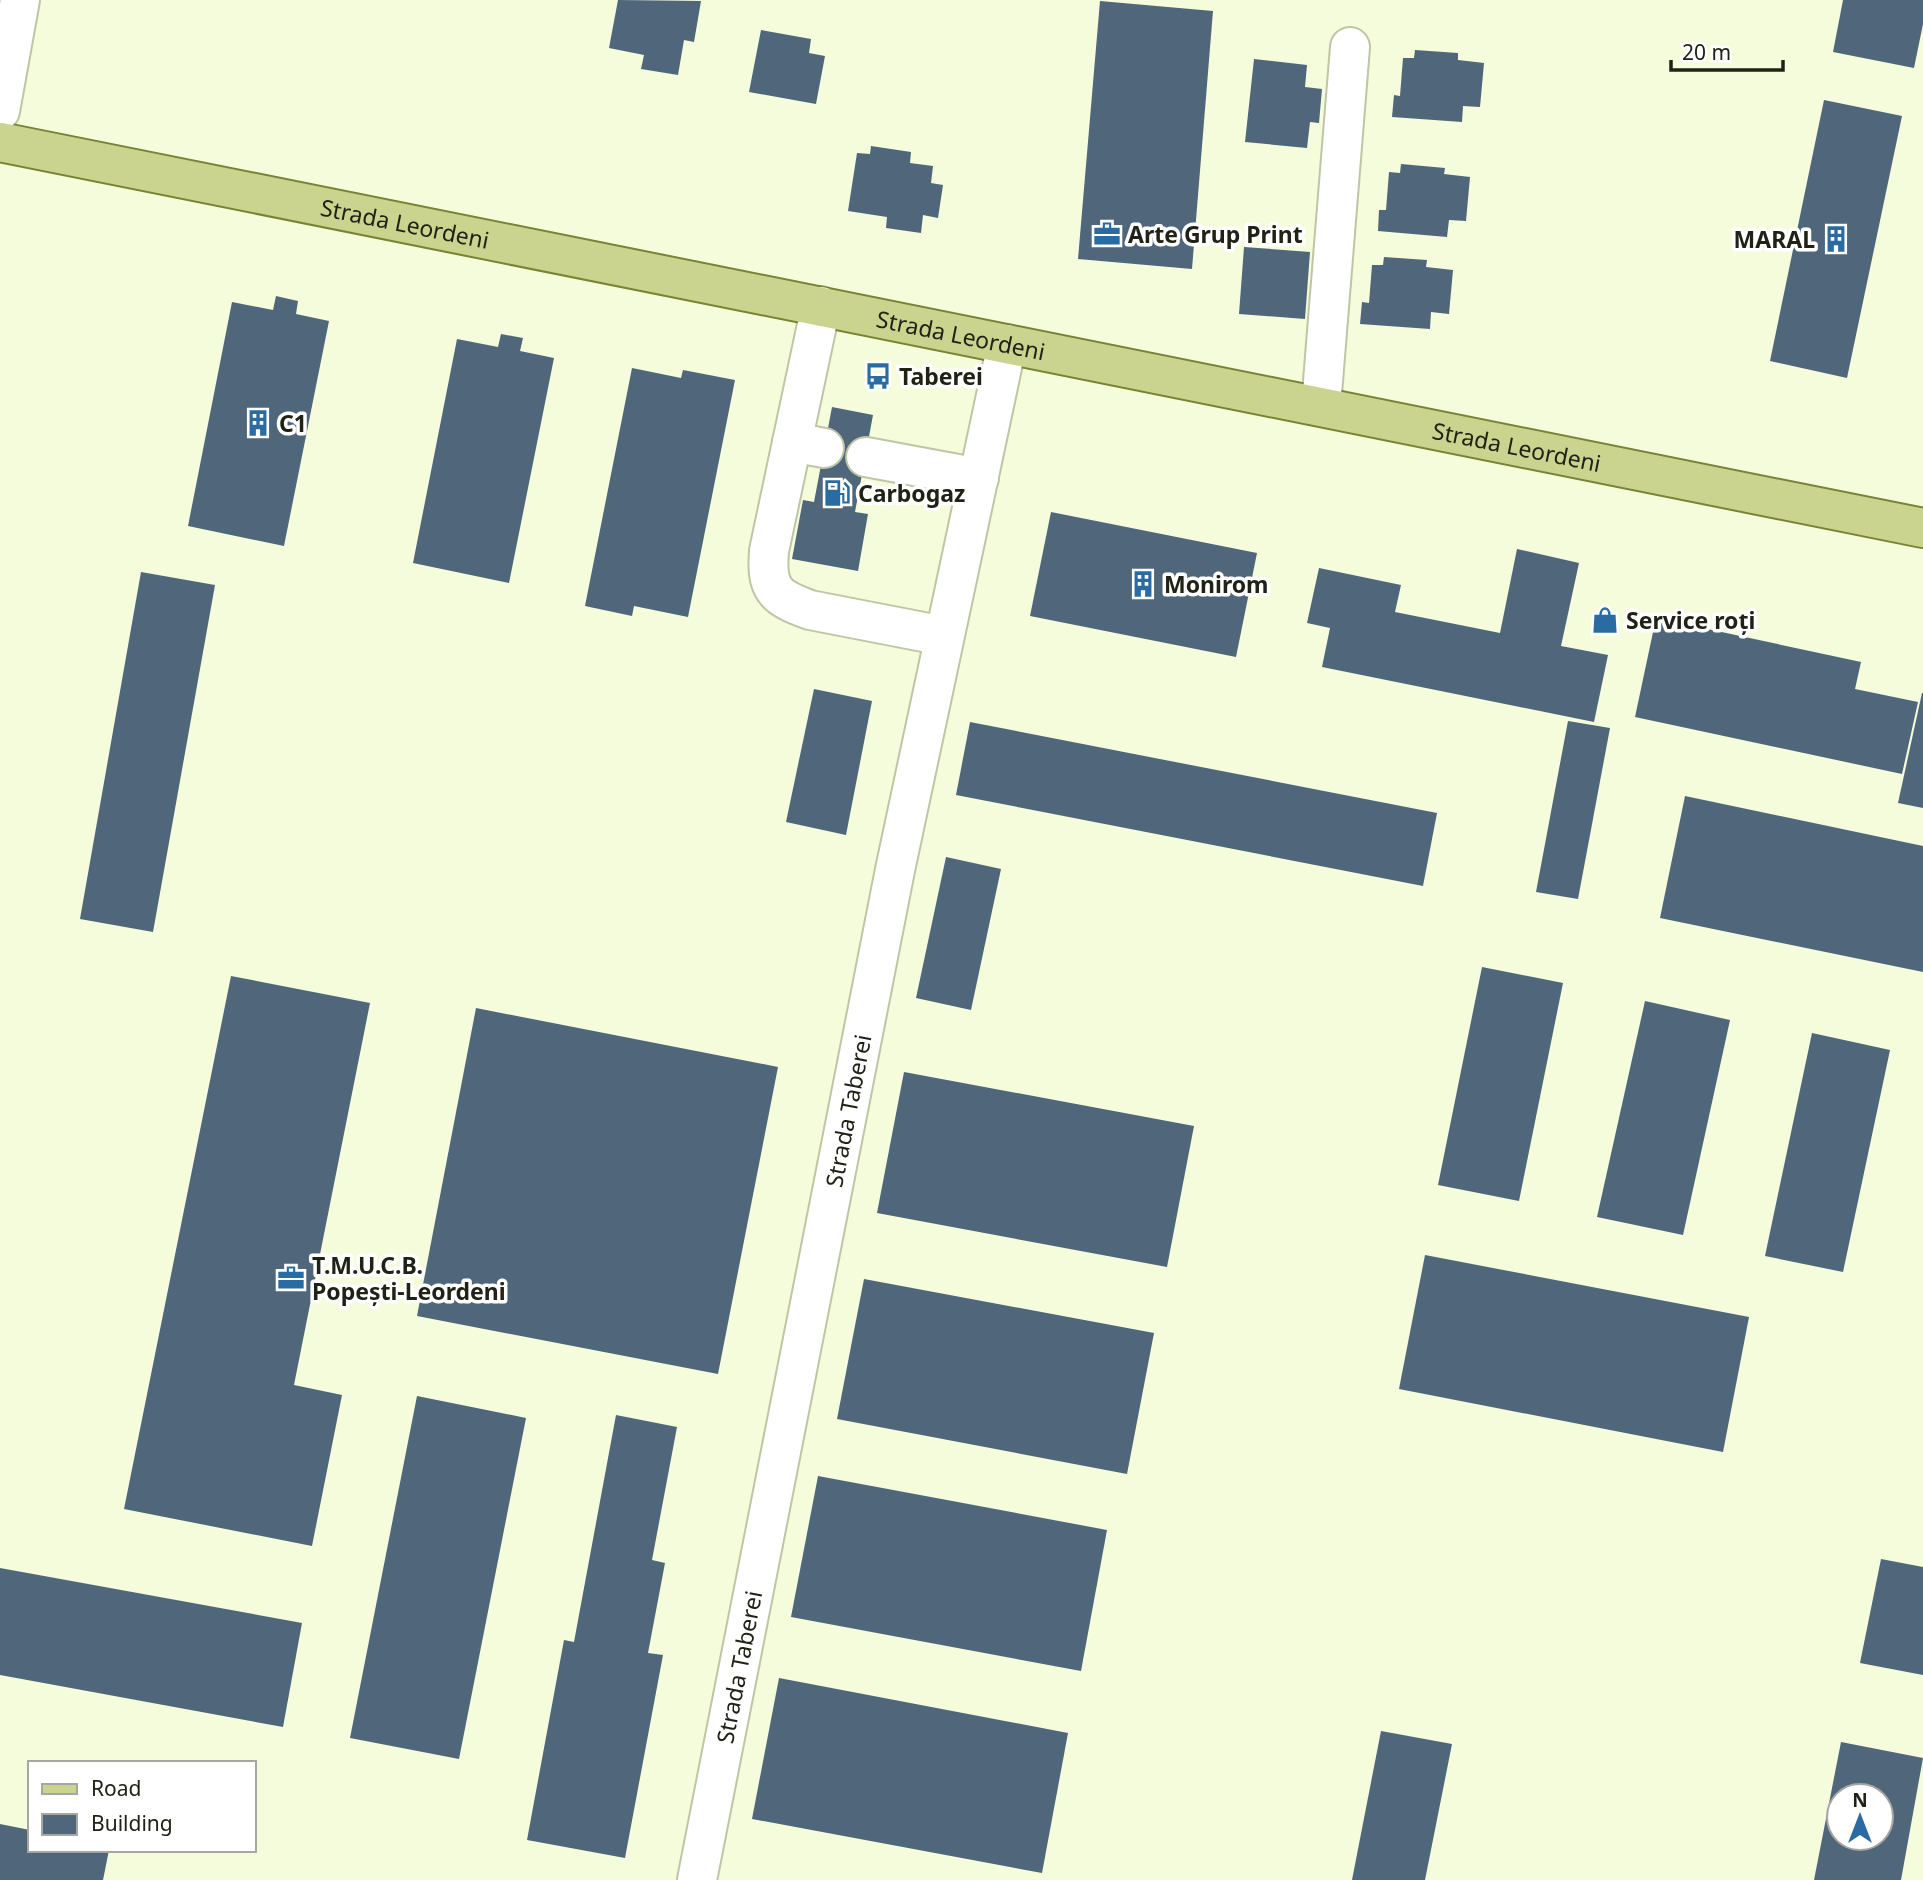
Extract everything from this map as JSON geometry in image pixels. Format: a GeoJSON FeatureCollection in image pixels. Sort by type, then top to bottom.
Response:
{"type":"FeatureCollection","features":[{"type":"Feature","properties":{"kind":"main road","name":"Strada Leordeni"},"geometry":{"type":"LineString","coordinates":[[0,142],[1923,528]]}},
{"type":"Feature","properties":{"kind":"street"},"geometry":{"type":"LineString","coordinates":[[0,111],[20,0]]}},
{"type":"Feature","properties":{"kind":"street"},"geometry":{"type":"LineString","coordinates":[[1321,407],[1350,47]]}},
{"type":"Feature","properties":{"kind":"street"},"geometry":{"type":"LineString","coordinates":[[821,306],[808,445],[769,551],[767,573],[771,588],[789,602],[810,610],[944,636]]}},
{"type":"Feature","properties":{"kind":"street","name":"Strada Taberei"},"geometry":{"type":"LineString","coordinates":[[697,1880],[826,1212],[1007,344]]}},
{"type":"Feature","properties":{"kind":"street"},"geometry":{"type":"LineString","coordinates":[[866,457],[979,478]]}},
{"type":"Feature","properties":{"kind":"building"},"geometry":{"type":"Polygon","coordinates":[[[618,0],[701,1],[694,42],[684,40],[678,75],[641,69],[644,55],[609,48],[618,0]]]}},
{"type":"Feature","properties":{"kind":"building"},"geometry":{"type":"Polygon","coordinates":[[[1843,0],[1923,0],[1923,24],[1914,68],[1833,52],[1843,0]]]}},
{"type":"Feature","properties":{"kind":"building"},"geometry":{"type":"Polygon","coordinates":[[[1100,1],[1213,11],[1192,269],[1078,259],[1100,1]]]}},
{"type":"Feature","properties":{"kind":"building"},"geometry":{"type":"Polygon","coordinates":[[[761,30],[811,39],[809,53],[825,56],[816,104],[749,92],[761,30]]]}},
{"type":"Feature","properties":{"kind":"building"},"geometry":{"type":"Polygon","coordinates":[[[1415,50],[1458,53],[1458,60],[1484,63],[1480,107],[1463,106],[1462,122],[1392,117],[1394,95],[1400,96],[1403,58],[1414,58],[1415,50]]]}},
{"type":"Feature","properties":{"kind":"building"},"geometry":{"type":"Polygon","coordinates":[[[1254,59],[1307,65],[1305,87],[1322,89],[1319,123],[1310,122],[1307,148],[1245,142],[1254,59]]]}},
{"type":"Feature","properties":{"kind":"building","name":"MARAL"},"geometry":{"type":"Polygon","coordinates":[[[1824,100],[1902,116],[1847,378],[1770,361],[1824,100]]]}},
{"type":"Feature","properties":{"kind":"building"},"geometry":{"type":"Polygon","coordinates":[[[871,146],[911,152],[910,163],[933,166],[931,183],[943,185],[938,218],[923,215],[921,233],[886,228],[887,217],[848,211],[857,153],[870,154],[871,146]]]}},
{"type":"Feature","properties":{"kind":"building"},"geometry":{"type":"Polygon","coordinates":[[[1401,164],[1445,168],[1444,174],[1470,177],[1466,221],[1449,220],[1447,237],[1378,231],[1379,210],[1386,210],[1389,172],[1400,173],[1401,164]]]}},
{"type":"Feature","properties":{"kind":"building"},"geometry":{"type":"Polygon","coordinates":[[[1244,247],[1310,252],[1305,319],[1239,314],[1244,247]]]}},
{"type":"Feature","properties":{"kind":"building"},"geometry":{"type":"Polygon","coordinates":[[[1384,257],[1427,260],[1426,267],[1453,270],[1449,314],[1431,312],[1430,329],[1360,324],[1362,302],[1369,303],[1372,265],[1383,265],[1384,257]]]}},
{"type":"Feature","properties":{"kind":"building","name":"C1"},"geometry":{"type":"Polygon","coordinates":[[[276,296],[298,301],[296,314],[329,321],[284,546],[188,526],[232,302],[273,310],[276,296]]]}},
{"type":"Feature","properties":{"kind":"building"},"geometry":{"type":"Polygon","coordinates":[[[501,334],[523,338],[520,351],[554,358],[509,583],[413,563],[457,339],[498,347],[501,334]]]}},
{"type":"Feature","properties":{"kind":"building"},"geometry":{"type":"Polygon","coordinates":[[[632,368],[681,378],[683,370],[735,380],[688,617],[634,606],[632,616],[585,606],[632,368]]]}},
{"type":"Feature","properties":{"kind":"building"},"geometry":{"type":"Polygon","coordinates":[[[832,407],[873,415],[855,512],[868,514],[858,571],[792,559],[803,500],[814,502],[832,407]]]}},
{"type":"Feature","properties":{"kind":"building","name":"Monirom"},"geometry":{"type":"Polygon","coordinates":[[[1051,512],[1257,553],[1236,657],[1030,616],[1051,512]]]}},
{"type":"Feature","properties":{"kind":"building"},"geometry":{"type":"Polygon","coordinates":[[[1517,549],[1579,563],[1561,646],[1608,655],[1594,722],[1322,667],[1330,628],[1307,623],[1319,568],[1401,585],[1395,612],[1500,633],[1517,549]]]}},
{"type":"Feature","properties":{"kind":"building"},"geometry":{"type":"Polygon","coordinates":[[[141,572],[215,585],[153,932],[80,919],[141,572]]]}},
{"type":"Feature","properties":{"kind":"building"},"geometry":{"type":"Polygon","coordinates":[[[1656,618],[1861,662],[1855,689],[1918,702],[1902,774],[1635,717],[1656,618]]]}},
{"type":"Feature","properties":{"kind":"building"},"geometry":{"type":"Polygon","coordinates":[[[814,689],[872,701],[846,835],[786,822],[814,689]]]}},
{"type":"Feature","properties":{"kind":"building"},"geometry":{"type":"Polygon","coordinates":[[[1923,693],[1923,808],[1898,803],[1923,693]]]}},
{"type":"Feature","properties":{"kind":"building"},"geometry":{"type":"Polygon","coordinates":[[[1568,721],[1610,728],[1578,899],[1536,892],[1568,721]]]}},
{"type":"Feature","properties":{"kind":"building"},"geometry":{"type":"Polygon","coordinates":[[[970,722],[1437,813],[1423,886],[956,795],[970,722]]]}},
{"type":"Feature","properties":{"kind":"building"},"geometry":{"type":"Polygon","coordinates":[[[1685,796],[1923,846],[1923,972],[1660,918],[1685,796]]]}},
{"type":"Feature","properties":{"kind":"building"},"geometry":{"type":"Polygon","coordinates":[[[946,857],[1001,869],[971,1010],[916,998],[946,857]]]}},
{"type":"Feature","properties":{"kind":"building"},"geometry":{"type":"Polygon","coordinates":[[[1482,967],[1563,983],[1519,1201],[1438,1185],[1482,967]]]}},
{"type":"Feature","properties":{"kind":"building"},"geometry":{"type":"Polygon","coordinates":[[[231,976],[370,1003],[294,1385],[342,1395],[312,1546],[124,1509],[231,976]]]}},
{"type":"Feature","properties":{"kind":"building"},"geometry":{"type":"Polygon","coordinates":[[[1645,1001],[1730,1020],[1683,1235],[1597,1217],[1645,1001]]]}},
{"type":"Feature","properties":{"kind":"building"},"geometry":{"type":"Polygon","coordinates":[[[476,1008],[778,1067],[718,1374],[417,1316],[476,1008]]]}},
{"type":"Feature","properties":{"kind":"building"},"geometry":{"type":"Polygon","coordinates":[[[1812,1033],[1890,1050],[1843,1272],[1765,1256],[1812,1033]]]}},
{"type":"Feature","properties":{"kind":"building"},"geometry":{"type":"Polygon","coordinates":[[[904,1072],[1194,1126],[1167,1267],[877,1213],[904,1072]]]}},
{"type":"Feature","properties":{"kind":"building"},"geometry":{"type":"Polygon","coordinates":[[[1425,1255],[1749,1317],[1723,1452],[1399,1389],[1425,1255]]]}},
{"type":"Feature","properties":{"kind":"building"},"geometry":{"type":"Polygon","coordinates":[[[864,1279],[1154,1333],[1127,1474],[837,1419],[864,1279]]]}},
{"type":"Feature","properties":{"kind":"building"},"geometry":{"type":"Polygon","coordinates":[[[417,1396],[526,1418],[459,1759],[350,1738],[417,1396]]]}},
{"type":"Feature","properties":{"kind":"building"},"geometry":{"type":"Polygon","coordinates":[[[616,1415],[677,1427],[652,1560],[665,1563],[648,1653],[663,1655],[625,1858],[527,1840],[564,1640],[574,1642],[616,1415]]]}},
{"type":"Feature","properties":{"kind":"building"},"geometry":{"type":"Polygon","coordinates":[[[818,1476],[1107,1530],[1081,1671],[791,1617],[818,1476]]]}},
{"type":"Feature","properties":{"kind":"building"},"geometry":{"type":"Polygon","coordinates":[[[1881,1559],[1923,1567],[1923,1675],[1860,1663],[1881,1559]]]}},
{"type":"Feature","properties":{"kind":"building"},"geometry":{"type":"Polygon","coordinates":[[[0,1568],[302,1623],[283,1727],[0,1675],[0,1568]]]}},
{"type":"Feature","properties":{"kind":"building"},"geometry":{"type":"Polygon","coordinates":[[[779,1678],[1068,1733],[1042,1873],[752,1819],[779,1678]]]}},
{"type":"Feature","properties":{"kind":"building"},"geometry":{"type":"Polygon","coordinates":[[[1381,1731],[1452,1744],[1425,1880],[1352,1880],[1381,1731]]]}},
{"type":"Feature","properties":{"kind":"building"},"geometry":{"type":"Polygon","coordinates":[[[1841,1742],[1923,1758],[1901,1880],[1814,1880],[1825,1824],[1825,1852],[1895,1852],[1895,1782],[1833,1782],[1841,1742]]]}},
{"type":"Feature","properties":{"kind":"building"},"geometry":{"type":"Polygon","coordinates":[[[0,1824],[28,1830],[28,1852],[109,1852],[103,1880],[0,1880],[0,1824]]]}},
{"type":"Feature","properties":{"kind":"place","name":"Arte Grup Print"},"geometry":{"type":"Point","coordinates":[1107,234]}},
{"type":"Feature","properties":{"kind":"place","name":"MARAL"},"geometry":{"type":"Point","coordinates":[1836,239]}},
{"type":"Feature","properties":{"kind":"place","name":"Taberei"},"geometry":{"type":"Point","coordinates":[878,376]}},
{"type":"Feature","properties":{"kind":"place","name":"C1"},"geometry":{"type":"Point","coordinates":[258,423]}},
{"type":"Feature","properties":{"kind":"place","name":"Carbogaz"},"geometry":{"type":"Point","coordinates":[837,493]}},
{"type":"Feature","properties":{"kind":"place","name":"Monirom"},"geometry":{"type":"Point","coordinates":[1143,584]}},
{"type":"Feature","properties":{"kind":"place","name":"Service roți"},"geometry":{"type":"Point","coordinates":[1605,620]}},
{"type":"Feature","properties":{"kind":"place","name":"T.M.U.C.B. Popești-Leordeni"},"geometry":{"type":"Point","coordinates":[291,1278]}}]}
